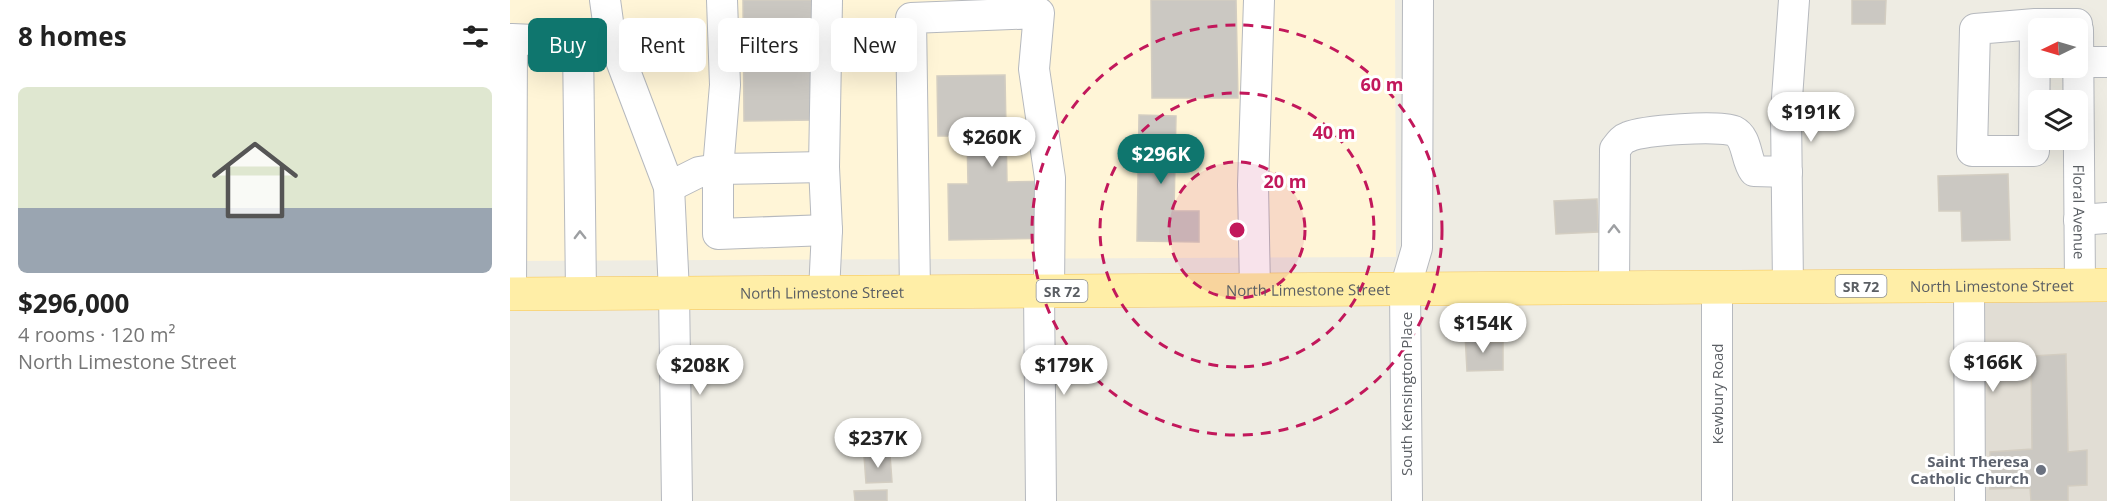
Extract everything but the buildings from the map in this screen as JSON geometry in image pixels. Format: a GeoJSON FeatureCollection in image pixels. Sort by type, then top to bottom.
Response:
{"type":"FeatureCollection","features":[{"type":"Feature","properties":{"kind":"main road","name":"North Limestone Street"},"geometry":{"type":"LineString","coordinates":[[510,294],[2094,285]]}},
{"type":"Feature","properties":{"kind":"street"},"geometry":{"type":"LineString","coordinates":[[722,0],[725,85],[718,169],[718,234],[827,230]]}},
{"type":"Feature","properties":{"kind":"street"},"geometry":{"type":"LineString","coordinates":[[824,292],[827,230],[824,167],[827,0]]}},
{"type":"Feature","properties":{"kind":"street"},"geometry":{"type":"LineString","coordinates":[[1256,290],[1253,185],[1259,0]]}},
{"type":"Feature","properties":{"kind":"street","name":"South Kensington Place"},"geometry":{"type":"LineString","coordinates":[[1407,501],[1405,289],[1417,248],[1418,0]]}},
{"type":"Feature","properties":{"kind":"street"},"geometry":{"type":"LineString","coordinates":[[1788,287],[1786,112],[1794,0]]}},
{"type":"Feature","properties":{"kind":"street"},"geometry":{"type":"LineString","coordinates":[[915,292],[911,18],[1039,13],[1034,69],[1050,178],[1044,291],[1041,501]]}},
{"type":"Feature","properties":{"kind":"street"},"geometry":{"type":"LineString","coordinates":[[607,14],[669,187],[674,292],[677,501]]}},
{"type":"Feature","properties":{"kind":"street"},"geometry":{"type":"LineString","coordinates":[[510,294],[512,39],[528,40]]}},
{"type":"Feature","properties":{"kind":"street"},"geometry":{"type":"LineString","coordinates":[[2088,62],[2107,62]]}},
{"type":"Feature","properties":{"kind":"street"},"geometry":{"type":"LineString","coordinates":[[578,72],[581,293]]}},
{"type":"Feature","properties":{"kind":"street","name":"Floral Avenue"},"geometry":{"type":"LineString","coordinates":[[2080,78],[2093,219],[2094,285]]}},
{"type":"Feature","properties":{"kind":"street"},"geometry":{"type":"LineString","coordinates":[[1614,288],[1615,149],[1627,137],[1666,130],[1733,131],[1743,139],[1749,165],[1754,171],[1787,172]]}},
{"type":"Feature","properties":{"kind":"street"},"geometry":{"type":"LineString","coordinates":[[669,187],[699,172],[718,169],[824,167]]}},
{"type":"Feature","properties":{"kind":"street"},"geometry":{"type":"LineString","coordinates":[[1969,286],[1970,501]]}},
{"type":"Feature","properties":{"kind":"street","name":"Kewbury Road"},"geometry":{"type":"LineString","coordinates":[[1717,287],[1717,501]]}},
{"type":"Feature","properties":{"kind":"shaded area"},"geometry":{"type":"Polygon","coordinates":[[[510,0],[1395,0],[1396,257],[510,261],[510,0]]]}},
{"type":"Feature","properties":{"kind":"shaded area"},"geometry":{"type":"Polygon","coordinates":[[[2107,285],[2107,501],[1970,501],[1969,286],[2107,285]]]}},
{"type":"Feature","properties":{"kind":"place","name":"Saint Theresa Catholic Church"},"geometry":{"type":"Point","coordinates":[2041,470]}}]}
